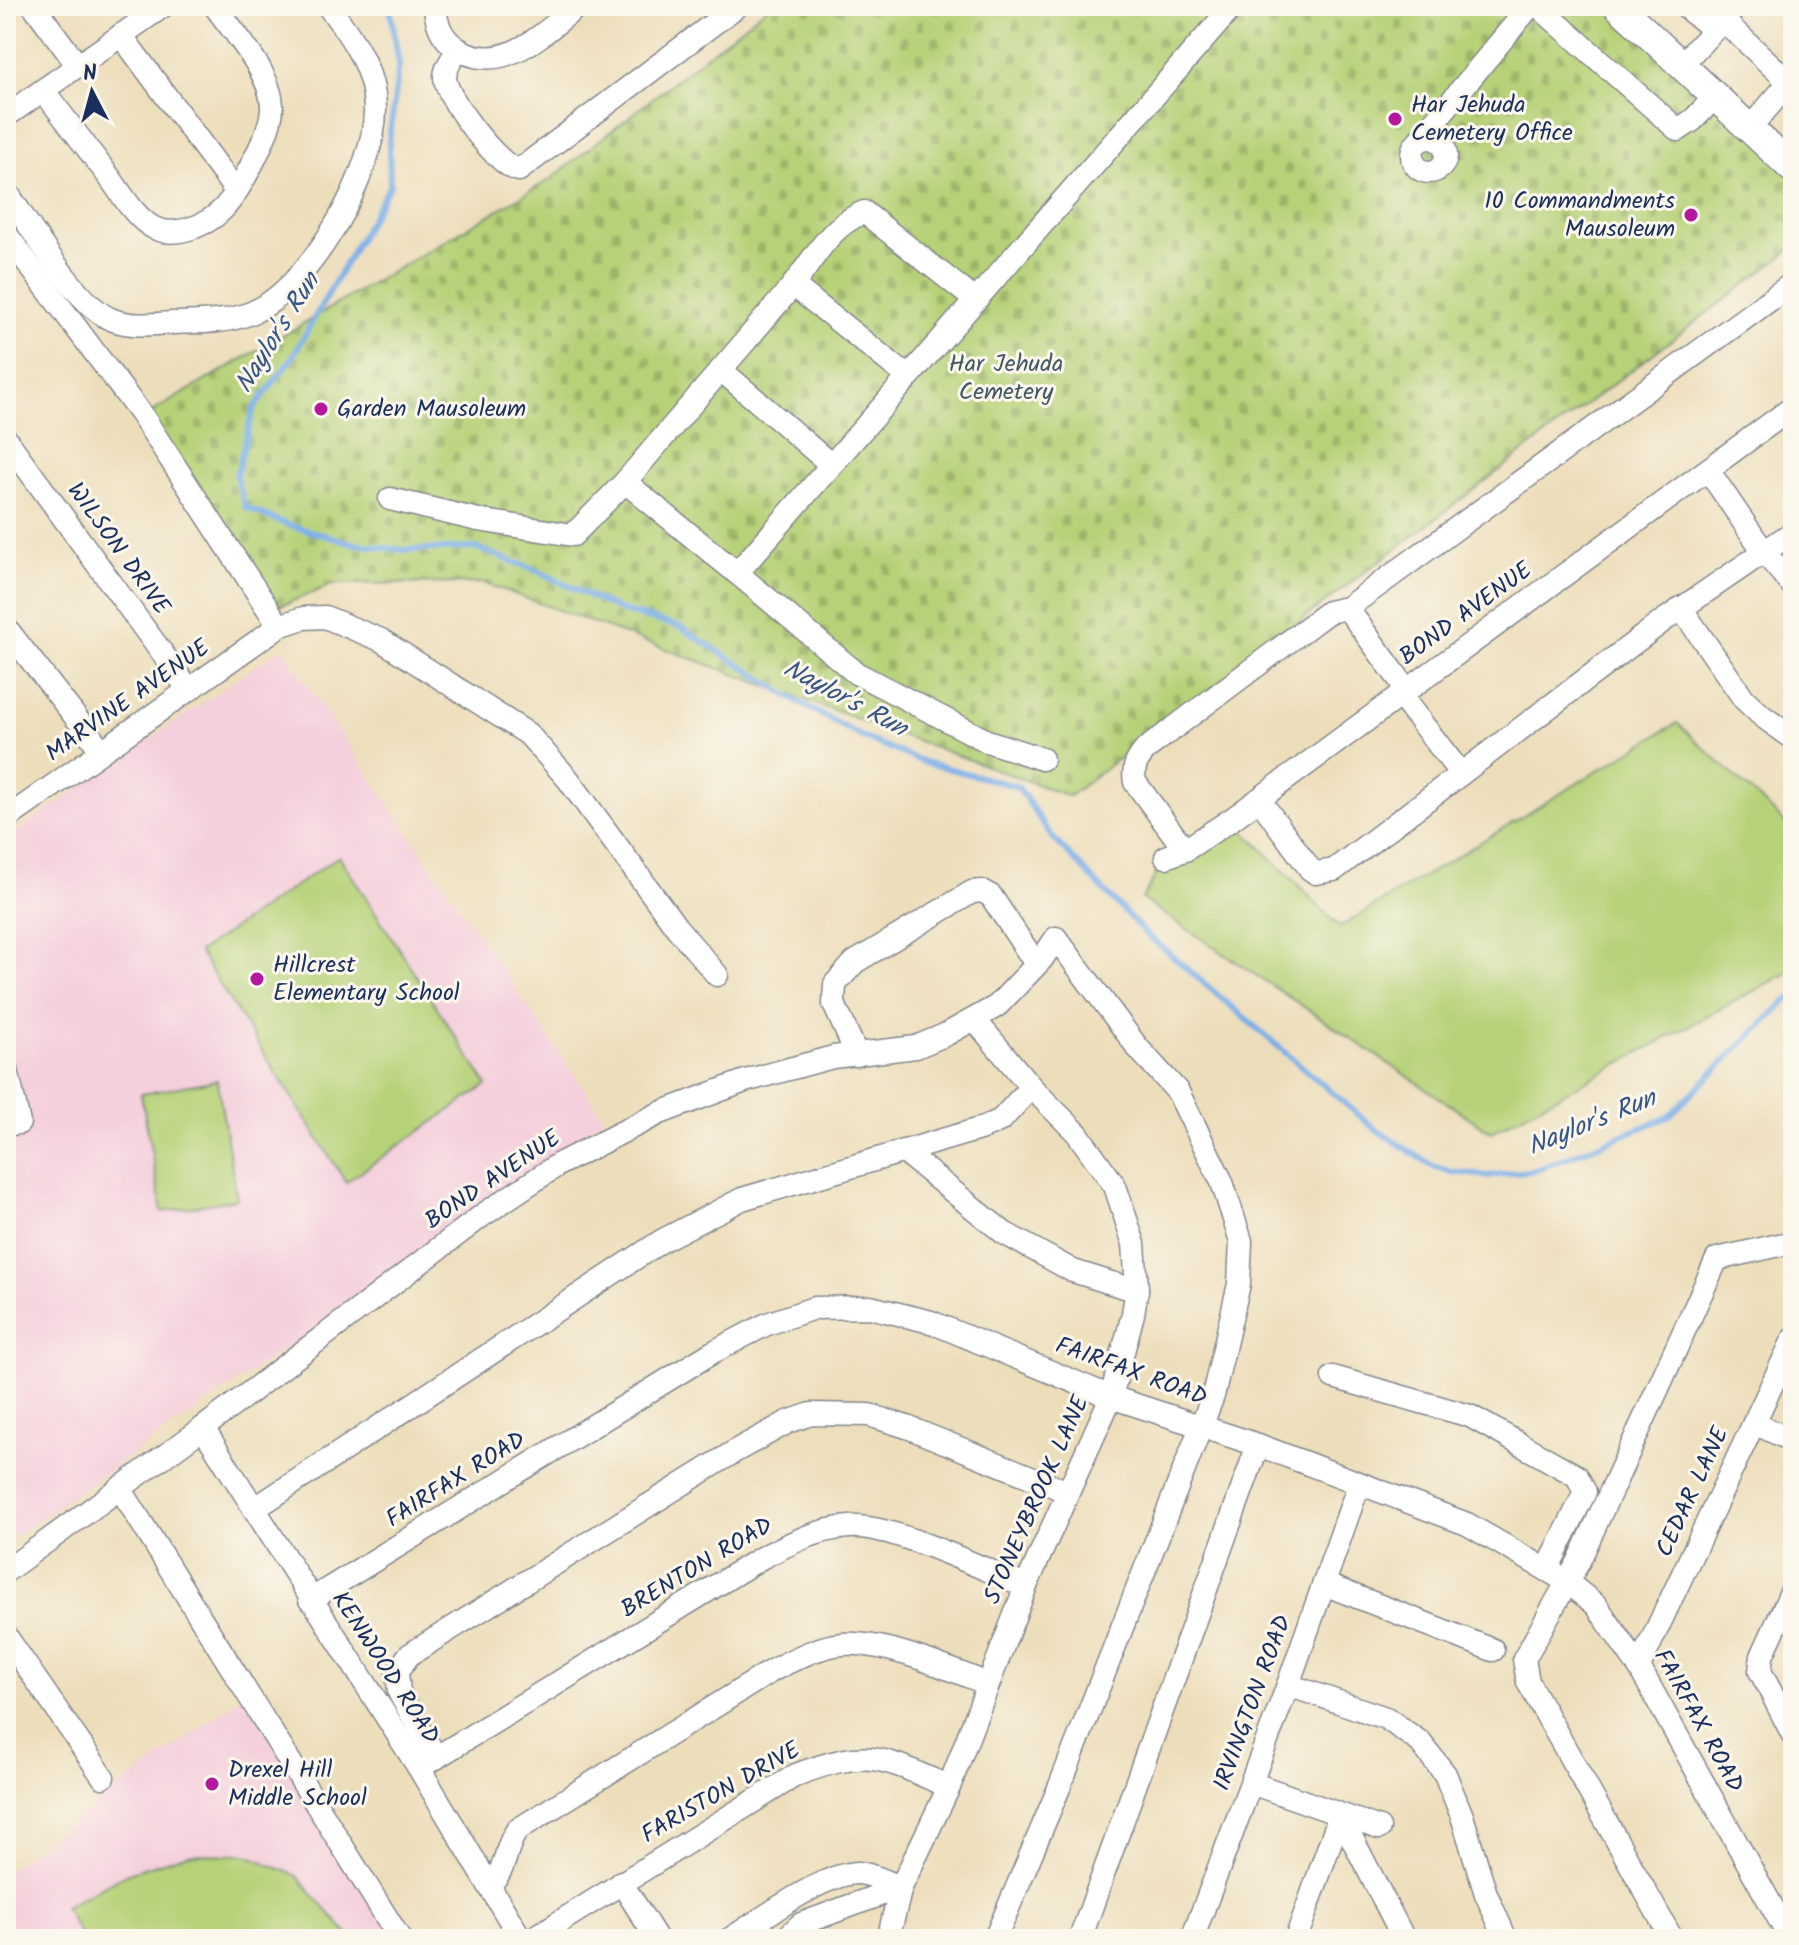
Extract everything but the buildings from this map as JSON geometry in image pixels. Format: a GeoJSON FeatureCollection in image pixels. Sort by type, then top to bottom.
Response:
{"type":"FeatureCollection","features":[{"type":"Feature","properties":{"kind":"main road"},"geometry":{"type":"LineString","coordinates":[[1618,6],[1793,169]]}},
{"type":"Feature","properties":{"kind":"street"},"geometry":{"type":"LineString","coordinates":[[34,6],[78,66]]}},
{"type":"Feature","properties":{"kind":"street"},"geometry":{"type":"LineString","coordinates":[[6,116],[163,6]]}},
{"type":"Feature","properties":{"kind":"street"},"geometry":{"type":"LineString","coordinates":[[43,90],[150,226],[174,232],[203,224],[223,210],[236,191],[266,131],[272,107],[265,77],[215,6]]}},
{"type":"Feature","properties":{"kind":"street"},"geometry":{"type":"LineString","coordinates":[[6,191],[85,300],[112,320],[143,325],[219,321],[251,313],[283,294],[311,264],[361,177],[372,143],[375,107],[365,61],[328,6]]}},
{"type":"Feature","properties":{"kind":"street"},"geometry":{"type":"LineString","coordinates":[[435,6],[437,26],[458,49],[485,58],[498,58],[526,46],[578,6]]}},
{"type":"Feature","properties":{"kind":"street"},"geometry":{"type":"LineString","coordinates":[[458,49],[445,76],[448,88],[486,146],[511,169],[519,170],[737,6]]}},
{"type":"Feature","properties":{"kind":"street"},"geometry":{"type":"LineString","coordinates":[[737,573],[1233,6]]}},
{"type":"Feature","properties":{"kind":"street"},"geometry":{"type":"LineString","coordinates":[[1417,143],[1530,6]]}},
{"type":"Feature","properties":{"kind":"street"},"geometry":{"type":"LineString","coordinates":[[1538,6],[1678,130],[1693,120],[1716,96]]}},
{"type":"Feature","properties":{"kind":"street"},"geometry":{"type":"LineString","coordinates":[[1684,6],[1724,19],[1792,82],[1750,128]]}},
{"type":"Feature","properties":{"kind":"street"},"geometry":{"type":"LineString","coordinates":[[1681,65],[1724,19]]}},
{"type":"Feature","properties":{"kind":"street"},"geometry":{"type":"LineString","coordinates":[[121,35],[236,191]]}},
{"type":"Feature","properties":{"kind":"street"},"geometry":{"type":"LineString","coordinates":[[390,499],[478,520],[573,535],[625,482],[721,370],[793,285],[834,229],[864,212],[975,300]]}},
{"type":"Feature","properties":{"kind":"street"},"geometry":{"type":"LineString","coordinates":[[6,234],[143,417],[279,626],[303,618],[325,617],[381,640],[528,734],[568,779],[677,928],[717,975]]}},
{"type":"Feature","properties":{"kind":"street"},"geometry":{"type":"LineString","coordinates":[[1461,774],[1347,608],[1793,283]]}},
{"type":"Feature","properties":{"kind":"street"},"geometry":{"type":"LineString","coordinates":[[793,285],[908,377]]}},
{"type":"Feature","properties":{"kind":"street"},"geometry":{"type":"LineString","coordinates":[[721,370],[830,464]]}},
{"type":"Feature","properties":{"kind":"street","name":"BOND AVENUE"},"geometry":{"type":"LineString","coordinates":[[1347,608],[1328,612],[1146,749],[1137,760],[1135,782],[1175,854],[1259,799],[1793,407]]}},
{"type":"Feature","properties":{"kind":"street","name":"WILSON DRIVE"},"geometry":{"type":"LineString","coordinates":[[6,439],[189,690]]}},
{"type":"Feature","properties":{"kind":"street"},"geometry":{"type":"LineString","coordinates":[[1708,470],[1764,552],[1793,586]]}},
{"type":"Feature","properties":{"kind":"street"},"geometry":{"type":"LineString","coordinates":[[625,482],[856,673],[987,741],[1042,759]]}},
{"type":"Feature","properties":{"kind":"street"},"geometry":{"type":"LineString","coordinates":[[1259,799],[1310,869],[1316,873],[1334,870],[1681,608],[1793,532]]}},
{"type":"Feature","properties":{"kind":"street"},"geometry":{"type":"LineString","coordinates":[[1681,608],[1744,699],[1793,738]]}},
{"type":"Feature","properties":{"kind":"street","name":"MARVINE AVENUE"},"geometry":{"type":"LineString","coordinates":[[6,819],[279,626]]}},
{"type":"Feature","properties":{"kind":"street"},"geometry":{"type":"LineString","coordinates":[[6,628],[102,751]]}},
{"type":"Feature","properties":{"kind":"street"},"geometry":{"type":"LineString","coordinates":[[857,1055],[834,1004],[835,984],[855,962],[972,892],[982,891],[991,896],[1036,964]]}},
{"type":"Feature","properties":{"kind":"street","name":"BOND AVENUE"},"geometry":{"type":"LineString","coordinates":[[9,1562],[203,1428],[483,1215],[559,1164],[702,1095],[805,1063],[916,1047],[975,1020],[997,1006],[1056,938],[1138,1048],[1178,1092],[1222,1182],[1241,1241],[1239,1284],[1213,1396],[1201,1425]]}},
{"type":"Feature","properties":{"kind":"street","name":"STONEYBROOK LANE"},"geometry":{"type":"LineString","coordinates":[[888,1939],[901,1887],[949,1787],[1026,1586],[1111,1397],[1137,1291],[1134,1244],[1115,1186],[1077,1133],[1031,1087],[975,1020]]}},
{"type":"Feature","properties":{"kind":"street"},"geometry":{"type":"LineString","coordinates":[[6,1066],[19,1123],[6,1125]]}},
{"type":"Feature","properties":{"kind":"street"},"geometry":{"type":"LineString","coordinates":[[254,1509],[663,1240],[742,1199],[983,1128],[1001,1120],[1031,1087]]}},
{"type":"Feature","properties":{"kind":"street"},"geometry":{"type":"LineString","coordinates":[[903,1151],[1004,1233],[1073,1271],[1137,1291]]}},
{"type":"Feature","properties":{"kind":"street"},"geometry":{"type":"LineString","coordinates":[[1557,1575],[1579,1561],[1717,1259],[1793,1242]]}},
{"type":"Feature","properties":{"kind":"street","name":"FAIRFAX ROAD"},"geometry":{"type":"LineString","coordinates":[[310,1600],[713,1352],[767,1324],[814,1308],[870,1307],[931,1322],[1111,1397],[1258,1445],[1467,1524],[1557,1575],[1596,1605],[1639,1667],[1790,1939]]}},
{"type":"Feature","properties":{"kind":"street","name":"CEDAR LANE"},"geometry":{"type":"LineString","coordinates":[[1639,1667],[1793,1340]]}},
{"type":"Feature","properties":{"kind":"street"},"geometry":{"type":"LineString","coordinates":[[1333,1377],[1470,1416],[1577,1476],[1585,1492],[1524,1659],[1528,1682],[1672,1939]]}},
{"type":"Feature","properties":{"kind":"street"},"geometry":{"type":"LineString","coordinates":[[428,1763],[399,1692],[397,1672],[409,1655],[737,1450],[788,1422],[811,1414],[869,1415],[907,1427],[1068,1492]]}},
{"type":"Feature","properties":{"kind":"street"},"geometry":{"type":"LineString","coordinates":[[1754,1423],[1793,1441]]}},
{"type":"Feature","properties":{"kind":"street"},"geometry":{"type":"LineString","coordinates":[[995,1939],[1070,1760],[1201,1425]]}},
{"type":"Feature","properties":{"kind":"street","name":"KENWOOD ROAD"},"geometry":{"type":"LineString","coordinates":[[203,1428],[310,1600],[428,1763],[489,1885],[521,1939]]}},
{"type":"Feature","properties":{"kind":"street"},"geometry":{"type":"LineString","coordinates":[[1080,1939],[1258,1445]]}},
{"type":"Feature","properties":{"kind":"street","name":"IRVINGTON ROAD"},"geometry":{"type":"LineString","coordinates":[[1192,1939],[1288,1685],[1359,1484]]}},
{"type":"Feature","properties":{"kind":"street"},"geometry":{"type":"LineString","coordinates":[[120,1488],[400,1939]]}},
{"type":"Feature","properties":{"kind":"street","name":"BRENTON ROAD"},"geometry":{"type":"LineString","coordinates":[[428,1763],[761,1558],[818,1533],[850,1527],[877,1529],[1026,1586]]}},
{"type":"Feature","properties":{"kind":"street"},"geometry":{"type":"LineString","coordinates":[[1324,1584],[1493,1650]]}},
{"type":"Feature","properties":{"kind":"street"},"geometry":{"type":"LineString","coordinates":[[1793,1588],[1762,1656],[1760,1671],[1793,1735]]}},
{"type":"Feature","properties":{"kind":"street"},"geometry":{"type":"LineString","coordinates":[[6,1636],[103,1777]]}},
{"type":"Feature","properties":{"kind":"street"},"geometry":{"type":"LineString","coordinates":[[489,1885],[500,1874],[510,1839],[517,1830],[773,1670],[812,1651],[843,1644],[867,1645],[920,1659],[988,1684]]}},
{"type":"Feature","properties":{"kind":"street"},"geometry":{"type":"LineString","coordinates":[[1288,1685],[1386,1718],[1420,1742],[1445,1774],[1462,1816],[1486,1894],[1506,1939]]}},
{"type":"Feature","properties":{"kind":"street","name":"FARISTON DRIVE"},"geometry":{"type":"LineString","coordinates":[[532,1939],[796,1775],[824,1764],[844,1759],[890,1761],[949,1787]]}},
{"type":"Feature","properties":{"kind":"street"},"geometry":{"type":"LineString","coordinates":[[1251,1783],[1379,1828]]}},
{"type":"Feature","properties":{"kind":"street"},"geometry":{"type":"LineString","coordinates":[[1296,1939],[1340,1815]]}},
{"type":"Feature","properties":{"kind":"street"},"geometry":{"type":"LineString","coordinates":[[1340,1815],[1404,1939]]}},
{"type":"Feature","properties":{"kind":"street"},"geometry":{"type":"LineString","coordinates":[[730,1939],[819,1884],[847,1875],[861,1873],[901,1887]]}},
{"type":"Feature","properties":{"kind":"street"},"geometry":{"type":"LineString","coordinates":[[621,1882],[657,1939]]}},
{"type":"Feature","properties":{"kind":"street"},"geometry":{"type":"LineString","coordinates":[[785,1939],[801,1924],[901,1887]]}},
{"type":"Feature","properties":{"kind":"shaded area","name":"Hillcrest Elementary School"},"geometry":{"type":"Polygon","coordinates":[[[282,648],[604,1118],[303,1336],[15,1536],[6,1523],[6,839],[282,648]]]}},
{"type":"Feature","properties":{"kind":"shaded area","name":"Drexel Hill Middle School"},"geometry":{"type":"Polygon","coordinates":[[[243,1696],[395,1939],[6,1939],[6,1872],[243,1696]]]}},
{"type":"Feature","properties":{"kind":"green space","name":"Har Jehuda Cemetery"},"geometry":{"type":"Polygon","coordinates":[[[769,6],[1615,6],[1793,169],[1793,248],[1069,796],[484,583],[334,584],[273,609],[143,417],[551,179],[769,6]]]}},
{"type":"Feature","properties":{"kind":"green space"},"geometry":{"type":"Polygon","coordinates":[[[1677,723],[1793,830],[1793,970],[1491,1132],[1142,899],[1166,857],[1232,819],[1340,927],[1677,723]]]}},
{"type":"Feature","properties":{"kind":"green space"},"geometry":{"type":"Polygon","coordinates":[[[339,856],[487,1085],[346,1182],[199,952],[339,856]]]}},
{"type":"Feature","properties":{"kind":"green space"},"geometry":{"type":"Polygon","coordinates":[[[217,1080],[237,1199],[162,1212],[141,1094],[217,1080]]]}},
{"type":"Feature","properties":{"kind":"green space"},"geometry":{"type":"Polygon","coordinates":[[[188,1854],[247,1855],[297,1876],[352,1939],[83,1939],[64,1907],[128,1873],[188,1854]]]}},
{"type":"Feature","properties":{"kind":"waterway","name":"Naylor's Run"},"geometry":{"type":"LineString","coordinates":[[390,6],[399,65],[389,141],[390,185],[290,361],[254,408],[236,476],[245,507],[288,525],[355,544],[403,550],[476,548],[533,569],[619,610],[680,627],[798,702],[864,738],[924,762],[1018,787],[1052,837],[1145,933],[1375,1129],[1433,1166],[1452,1172],[1487,1176],[1536,1170],[1668,1117],[1787,1000],[1793,998]]}},
{"type":"Feature","properties":{"kind":"place","name":"Har Jehuda Cemetery Office"},"geometry":{"type":"Point","coordinates":[1395,119]}},
{"type":"Feature","properties":{"kind":"place","name":"10 Commandments Mausoleum"},"geometry":{"type":"Point","coordinates":[1691,215]}},
{"type":"Feature","properties":{"kind":"place","name":"Garden Mausoleum"},"geometry":{"type":"Point","coordinates":[321,409]}},
{"type":"Feature","properties":{"kind":"place","name":"Hillcrest Elementary School"},"geometry":{"type":"Point","coordinates":[257,979]}},
{"type":"Feature","properties":{"kind":"place","name":"Drexel Hill Middle School"},"geometry":{"type":"Point","coordinates":[212,1784]}}]}
